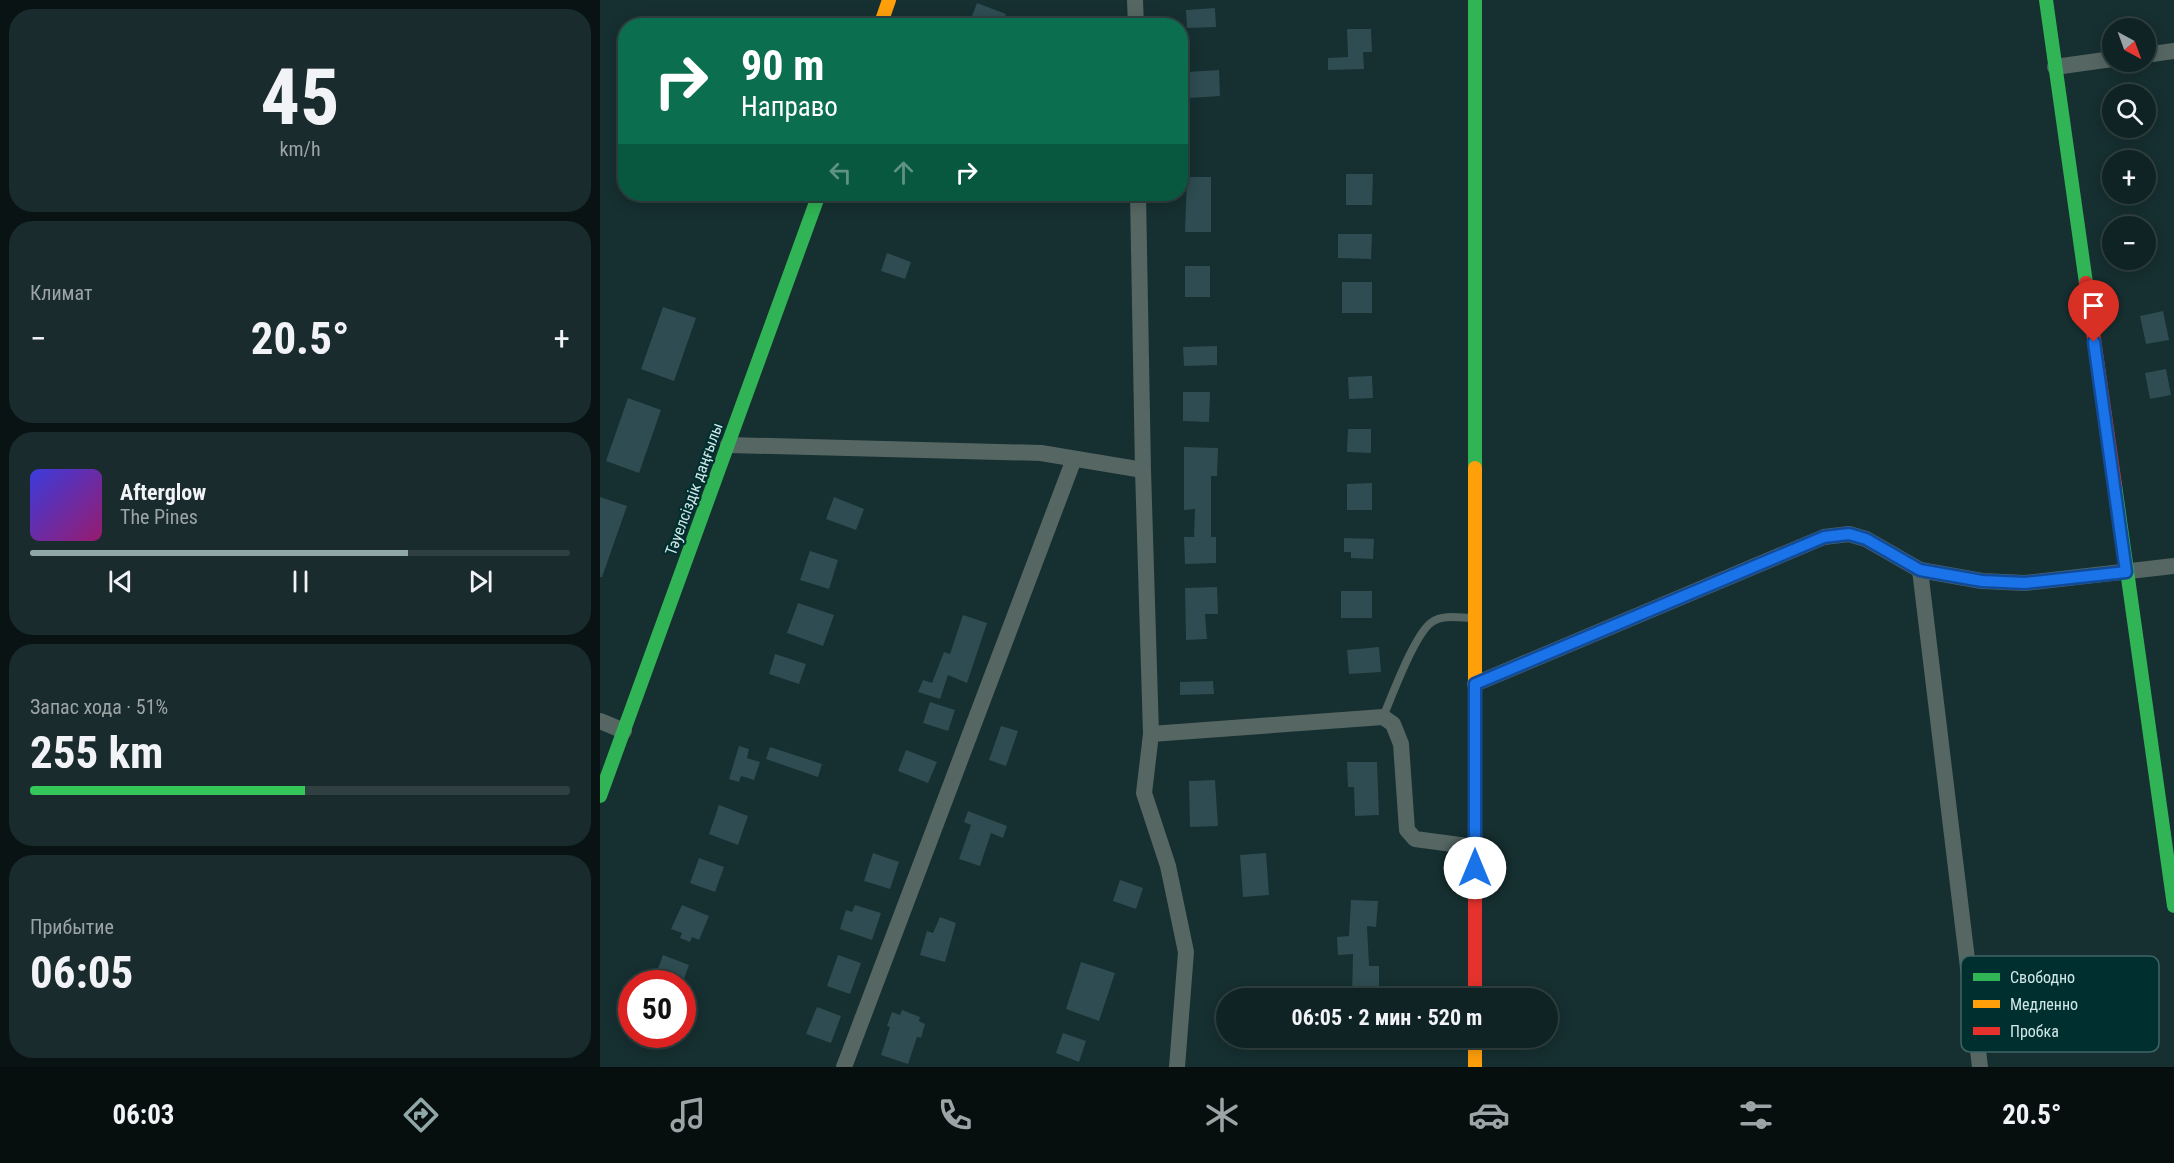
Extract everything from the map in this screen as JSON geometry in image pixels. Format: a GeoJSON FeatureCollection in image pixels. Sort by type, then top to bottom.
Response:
{"type":"FeatureCollection","features":[{"type":"Feature","properties":{"kind":"street"},"geometry":{"type":"LineString","coordinates":[[882,18],[889,0]]}},
{"type":"Feature","properties":{"kind":"street"},"geometry":{"type":"LineString","coordinates":[[1135,0],[1136,18]]}},
{"type":"Feature","properties":{"kind":"street"},"geometry":{"type":"LineString","coordinates":[[1475,0],[1475,988]]}},
{"type":"Feature","properties":{"kind":"street"},"geometry":{"type":"LineString","coordinates":[[2046,0],[2174,906]]}},
{"type":"Feature","properties":{"kind":"street"},"geometry":{"type":"LineString","coordinates":[[2156,53],[2174,51]]}},
{"type":"Feature","properties":{"kind":"street"},"geometry":{"type":"LineString","coordinates":[[2055,67],[2102,60]]}},
{"type":"Feature","properties":{"kind":"street","name":"Тәуелсіздік даңғылы"},"geometry":{"type":"LineString","coordinates":[[600,796],[816,201]]}},
{"type":"Feature","properties":{"kind":"street"},"geometry":{"type":"LineString","coordinates":[[1138,201],[1150,734],[1144,794],[1168,866],[1186,952],[1177,1067]]}},
{"type":"Feature","properties":{"kind":"street"},"geometry":{"type":"LineString","coordinates":[[728,445],[1041,453],[1143,470]]}},
{"type":"Feature","properties":{"kind":"street"},"geometry":{"type":"LineString","coordinates":[[844,1067],[1074,459]]}},
{"type":"Feature","properties":{"kind":"street"},"geometry":{"type":"LineString","coordinates":[[1475,684],[1824,537],[1849,534],[1866,539],[1920,570],[1982,581],[2025,583],[2174,566]]}},
{"type":"Feature","properties":{"kind":"street"},"geometry":{"type":"LineString","coordinates":[[1920,570],[1967,956]]}},
{"type":"Feature","properties":{"kind":"street"},"geometry":{"type":"LineString","coordinates":[[1150,734],[1383,717],[1393,724],[1401,744],[1407,830],[1415,839],[1475,847]]}},
{"type":"Feature","properties":{"kind":"street"},"geometry":{"type":"LineString","coordinates":[[600,721],[624,731]]}},
{"type":"Feature","properties":{"kind":"street"},"geometry":{"type":"LineString","coordinates":[[1475,1048],[1475,1067]]}},
{"type":"Feature","properties":{"kind":"street"},"geometry":{"type":"LineString","coordinates":[[1978,1052],[1980,1067]]}},
{"type":"Feature","properties":{"kind":"lane"},"geometry":{"type":"LineString","coordinates":[[1383,717],[1413,647],[1431,622],[1448,617],[1475,619]]}},
{"type":"Feature","properties":{"kind":"building"},"geometry":{"type":"Polygon","coordinates":[[[977,3],[1006,14],[1004,18],[971,18],[977,3]]]}},
{"type":"Feature","properties":{"kind":"building"},"geometry":{"type":"Polygon","coordinates":[[[1215,8],[1216,27],[1188,28],[1186,10],[1215,8]]]}},
{"type":"Feature","properties":{"kind":"building"},"geometry":{"type":"Polygon","coordinates":[[[1347,29],[1371,29],[1372,52],[1363,52],[1364,69],[1328,70],[1328,58],[1348,57],[1347,29]]]}},
{"type":"Feature","properties":{"kind":"building"},"geometry":{"type":"Polygon","coordinates":[[[1219,70],[1220,96],[1189,98],[1188,72],[1219,70]]]}},
{"type":"Feature","properties":{"kind":"building"},"geometry":{"type":"Polygon","coordinates":[[[1346,174],[1373,174],[1372,205],[1346,205],[1346,174]]]}},
{"type":"Feature","properties":{"kind":"building"},"geometry":{"type":"Polygon","coordinates":[[[1188,177],[1211,177],[1211,232],[1185,232],[1188,177]]]}},
{"type":"Feature","properties":{"kind":"building"},"geometry":{"type":"Polygon","coordinates":[[[1338,234],[1372,234],[1371,259],[1338,258],[1338,234]]]}},
{"type":"Feature","properties":{"kind":"building"},"geometry":{"type":"Polygon","coordinates":[[[887,253],[911,262],[905,279],[881,271],[887,253]]]}},
{"type":"Feature","properties":{"kind":"building"},"geometry":{"type":"Polygon","coordinates":[[[1185,266],[1210,266],[1210,297],[1185,297],[1185,266]]]}},
{"type":"Feature","properties":{"kind":"building"},"geometry":{"type":"Polygon","coordinates":[[[1342,282],[1372,282],[1372,313],[1342,313],[1342,282]]]}},
{"type":"Feature","properties":{"kind":"building"},"geometry":{"type":"Polygon","coordinates":[[[663,307],[696,318],[674,381],[641,369],[663,307]]]}},
{"type":"Feature","properties":{"kind":"building"},"geometry":{"type":"Polygon","coordinates":[[[2163,311],[2169,340],[2146,344],[2140,316],[2163,311]]]}},
{"type":"Feature","properties":{"kind":"building"},"geometry":{"type":"Polygon","coordinates":[[[1217,346],[1217,365],[1184,366],[1183,347],[1217,346]]]}},
{"type":"Feature","properties":{"kind":"building"},"geometry":{"type":"Polygon","coordinates":[[[2166,369],[2171,395],[2150,399],[2145,373],[2166,369]]]}},
{"type":"Feature","properties":{"kind":"building"},"geometry":{"type":"Polygon","coordinates":[[[1372,376],[1373,398],[1349,399],[1348,377],[1372,376]]]}},
{"type":"Feature","properties":{"kind":"building"},"geometry":{"type":"Polygon","coordinates":[[[1183,392],[1210,392],[1209,422],[1183,421],[1183,392]]]}},
{"type":"Feature","properties":{"kind":"building"},"geometry":{"type":"Polygon","coordinates":[[[628,398],[661,410],[639,473],[606,461],[628,398]]]}},
{"type":"Feature","properties":{"kind":"building"},"geometry":{"type":"Polygon","coordinates":[[[1348,429],[1371,429],[1371,453],[1347,452],[1348,429]]]}},
{"type":"Feature","properties":{"kind":"building"},"geometry":{"type":"Polygon","coordinates":[[[1184,447],[1218,448],[1217,476],[1211,476],[1211,537],[1216,537],[1216,563],[1185,564],[1184,537],[1194,537],[1195,509],[1184,510],[1184,447]]]}},
{"type":"Feature","properties":{"kind":"building"},"geometry":{"type":"Polygon","coordinates":[[[1372,483],[1372,510],[1347,510],[1347,484],[1372,483]]]}},
{"type":"Feature","properties":{"kind":"building"},"geometry":{"type":"Polygon","coordinates":[[[600,497],[627,506],[602,577],[600,577],[600,497]]]}},
{"type":"Feature","properties":{"kind":"building"},"geometry":{"type":"Polygon","coordinates":[[[834,497],[864,509],[856,530],[826,519],[834,497]]]}},
{"type":"Feature","properties":{"kind":"building"},"geometry":{"type":"Polygon","coordinates":[[[1344,538],[1374,539],[1373,559],[1351,558],[1351,552],[1344,552],[1344,538]]]}},
{"type":"Feature","properties":{"kind":"building"},"geometry":{"type":"Polygon","coordinates":[[[810,551],[838,560],[829,589],[800,580],[810,551]]]}},
{"type":"Feature","properties":{"kind":"building"},"geometry":{"type":"Polygon","coordinates":[[[1217,587],[1218,614],[1205,614],[1207,639],[1186,640],[1185,588],[1217,587]]]}},
{"type":"Feature","properties":{"kind":"building"},"geometry":{"type":"Polygon","coordinates":[[[1341,591],[1372,591],[1372,618],[1341,618],[1341,591]]]}},
{"type":"Feature","properties":{"kind":"building"},"geometry":{"type":"Polygon","coordinates":[[[798,603],[834,615],[823,646],[787,633],[798,603]]]}},
{"type":"Feature","properties":{"kind":"building"},"geometry":{"type":"Polygon","coordinates":[[[963,615],[987,623],[967,683],[948,675],[940,699],[918,692],[923,680],[932,683],[944,652],[950,654],[963,615]]]}},
{"type":"Feature","properties":{"kind":"building"},"geometry":{"type":"Polygon","coordinates":[[[1379,647],[1381,672],[1349,674],[1347,650],[1379,647]]]}},
{"type":"Feature","properties":{"kind":"building"},"geometry":{"type":"Polygon","coordinates":[[[775,654],[806,664],[799,684],[769,674],[775,654]]]}},
{"type":"Feature","properties":{"kind":"building"},"geometry":{"type":"Polygon","coordinates":[[[1213,681],[1214,694],[1180,695],[1180,682],[1213,681]]]}},
{"type":"Feature","properties":{"kind":"building"},"geometry":{"type":"Polygon","coordinates":[[[930,702],[955,710],[948,731],[923,723],[930,702]]]}},
{"type":"Feature","properties":{"kind":"building"},"geometry":{"type":"Polygon","coordinates":[[[1001,726],[1018,731],[1006,766],[989,760],[1001,726]]]}},
{"type":"Feature","properties":{"kind":"building"},"geometry":{"type":"Polygon","coordinates":[[[739,746],[749,749],[747,758],[760,762],[754,780],[741,776],[739,782],[729,779],[739,746]]]}},
{"type":"Feature","properties":{"kind":"building"},"geometry":{"type":"Polygon","coordinates":[[[770,747],[822,764],[818,777],[766,759],[770,747]]]}},
{"type":"Feature","properties":{"kind":"building"},"geometry":{"type":"Polygon","coordinates":[[[906,750],[937,762],[928,783],[898,771],[906,750]]]}},
{"type":"Feature","properties":{"kind":"building"},"geometry":{"type":"Polygon","coordinates":[[[1347,762],[1377,762],[1379,815],[1355,816],[1354,787],[1348,787],[1347,762]]]}},
{"type":"Feature","properties":{"kind":"building"},"geometry":{"type":"Polygon","coordinates":[[[1215,780],[1218,826],[1190,827],[1189,781],[1215,780]]]}},
{"type":"Feature","properties":{"kind":"building"},"geometry":{"type":"Polygon","coordinates":[[[719,805],[748,816],[738,845],[709,834],[719,805]]]}},
{"type":"Feature","properties":{"kind":"building"},"geometry":{"type":"Polygon","coordinates":[[[968,811],[1007,826],[1003,838],[991,833],[980,866],[959,859],[971,825],[964,822],[968,811]]]}},
{"type":"Feature","properties":{"kind":"building"},"geometry":{"type":"Polygon","coordinates":[[[873,853],[899,862],[890,889],[864,881],[873,853]]]}},
{"type":"Feature","properties":{"kind":"building"},"geometry":{"type":"Polygon","coordinates":[[[1266,853],[1269,895],[1243,897],[1240,855],[1266,853]]]}},
{"type":"Feature","properties":{"kind":"building"},"geometry":{"type":"Polygon","coordinates":[[[699,858],[724,867],[715,892],[690,883],[699,858]]]}},
{"type":"Feature","properties":{"kind":"building"},"geometry":{"type":"Polygon","coordinates":[[[1120,880],[1143,888],[1136,909],[1113,901],[1120,880]]]}},
{"type":"Feature","properties":{"kind":"building"},"geometry":{"type":"Polygon","coordinates":[[[1351,900],[1378,901],[1376,927],[1367,926],[1369,966],[1379,966],[1379,988],[1352,988],[1353,954],[1338,955],[1337,937],[1349,936],[1351,900]]]}},
{"type":"Feature","properties":{"kind":"building"},"geometry":{"type":"Polygon","coordinates":[[[682,905],[709,916],[699,940],[692,937],[690,942],[680,938],[682,933],[671,929],[682,905]]]}},
{"type":"Feature","properties":{"kind":"building"},"geometry":{"type":"Polygon","coordinates":[[[855,905],[881,913],[872,940],[840,929],[846,910],[852,912],[855,905]]]}},
{"type":"Feature","properties":{"kind":"building"},"geometry":{"type":"Polygon","coordinates":[[[940,917],[956,923],[945,962],[920,955],[927,931],[933,933],[940,917]]]}},
{"type":"Feature","properties":{"kind":"building"},"geometry":{"type":"Polygon","coordinates":[[[663,955],[689,965],[687,970],[657,970],[663,955]]]}},
{"type":"Feature","properties":{"kind":"building"},"geometry":{"type":"Polygon","coordinates":[[[838,955],[861,963],[850,994],[827,986],[838,955]]]}},
{"type":"Feature","properties":{"kind":"building"},"geometry":{"type":"Polygon","coordinates":[[[1081,962],[1115,973],[1099,1021],[1066,1009],[1081,962]]]}},
{"type":"Feature","properties":{"kind":"building"},"geometry":{"type":"Polygon","coordinates":[[[817,1007],[841,1016],[831,1043],[806,1034],[817,1007]]]}},
{"type":"Feature","properties":{"kind":"building"},"geometry":{"type":"Polygon","coordinates":[[[902,1010],[920,1017],[919,1021],[925,1024],[921,1038],[917,1037],[908,1064],[881,1055],[892,1012],[900,1015],[902,1010]]]}},
{"type":"Feature","properties":{"kind":"building"},"geometry":{"type":"Polygon","coordinates":[[[1063,1033],[1086,1041],[1079,1062],[1056,1053],[1063,1033]]]}},
{"type":"Feature","properties":{"kind":"traffic: fast"},"geometry":{"type":"LineString","coordinates":[[1475,0],[1475,468]]}},
{"type":"Feature","properties":{"kind":"traffic: fast"},"geometry":{"type":"LineString","coordinates":[[2046,0],[2086,283]]}},
{"type":"Feature","properties":{"kind":"traffic: fast"},"geometry":{"type":"LineString","coordinates":[[600,796],[816,201]]}},
{"type":"Feature","properties":{"kind":"traffic: fast"},"geometry":{"type":"LineString","coordinates":[[2115,485],[2174,906]]}},
{"type":"Feature","properties":{"kind":"traffic: slow"},"geometry":{"type":"LineString","coordinates":[[883,18],[889,0]]}},
{"type":"Feature","properties":{"kind":"traffic: slow"},"geometry":{"type":"LineString","coordinates":[[1475,468],[1475,748]]}},
{"type":"Feature","properties":{"kind":"traffic: slow"},"geometry":{"type":"LineString","coordinates":[[1475,1048],[1475,1067]]}},
{"type":"Feature","properties":{"kind":"traffic: jam"},"geometry":{"type":"LineString","coordinates":[[2086,283],[2115,485]]}},
{"type":"Feature","properties":{"kind":"traffic: jam"},"geometry":{"type":"LineString","coordinates":[[1475,748],[1475,988]]}},
{"type":"Feature","properties":{"kind":"route"},"geometry":{"type":"LineString","coordinates":[[1475,868],[1475,684],[1824,537],[1849,534],[1866,539],[1920,570],[1982,581],[2025,583],[2126,572],[2094,342]]}}]}
